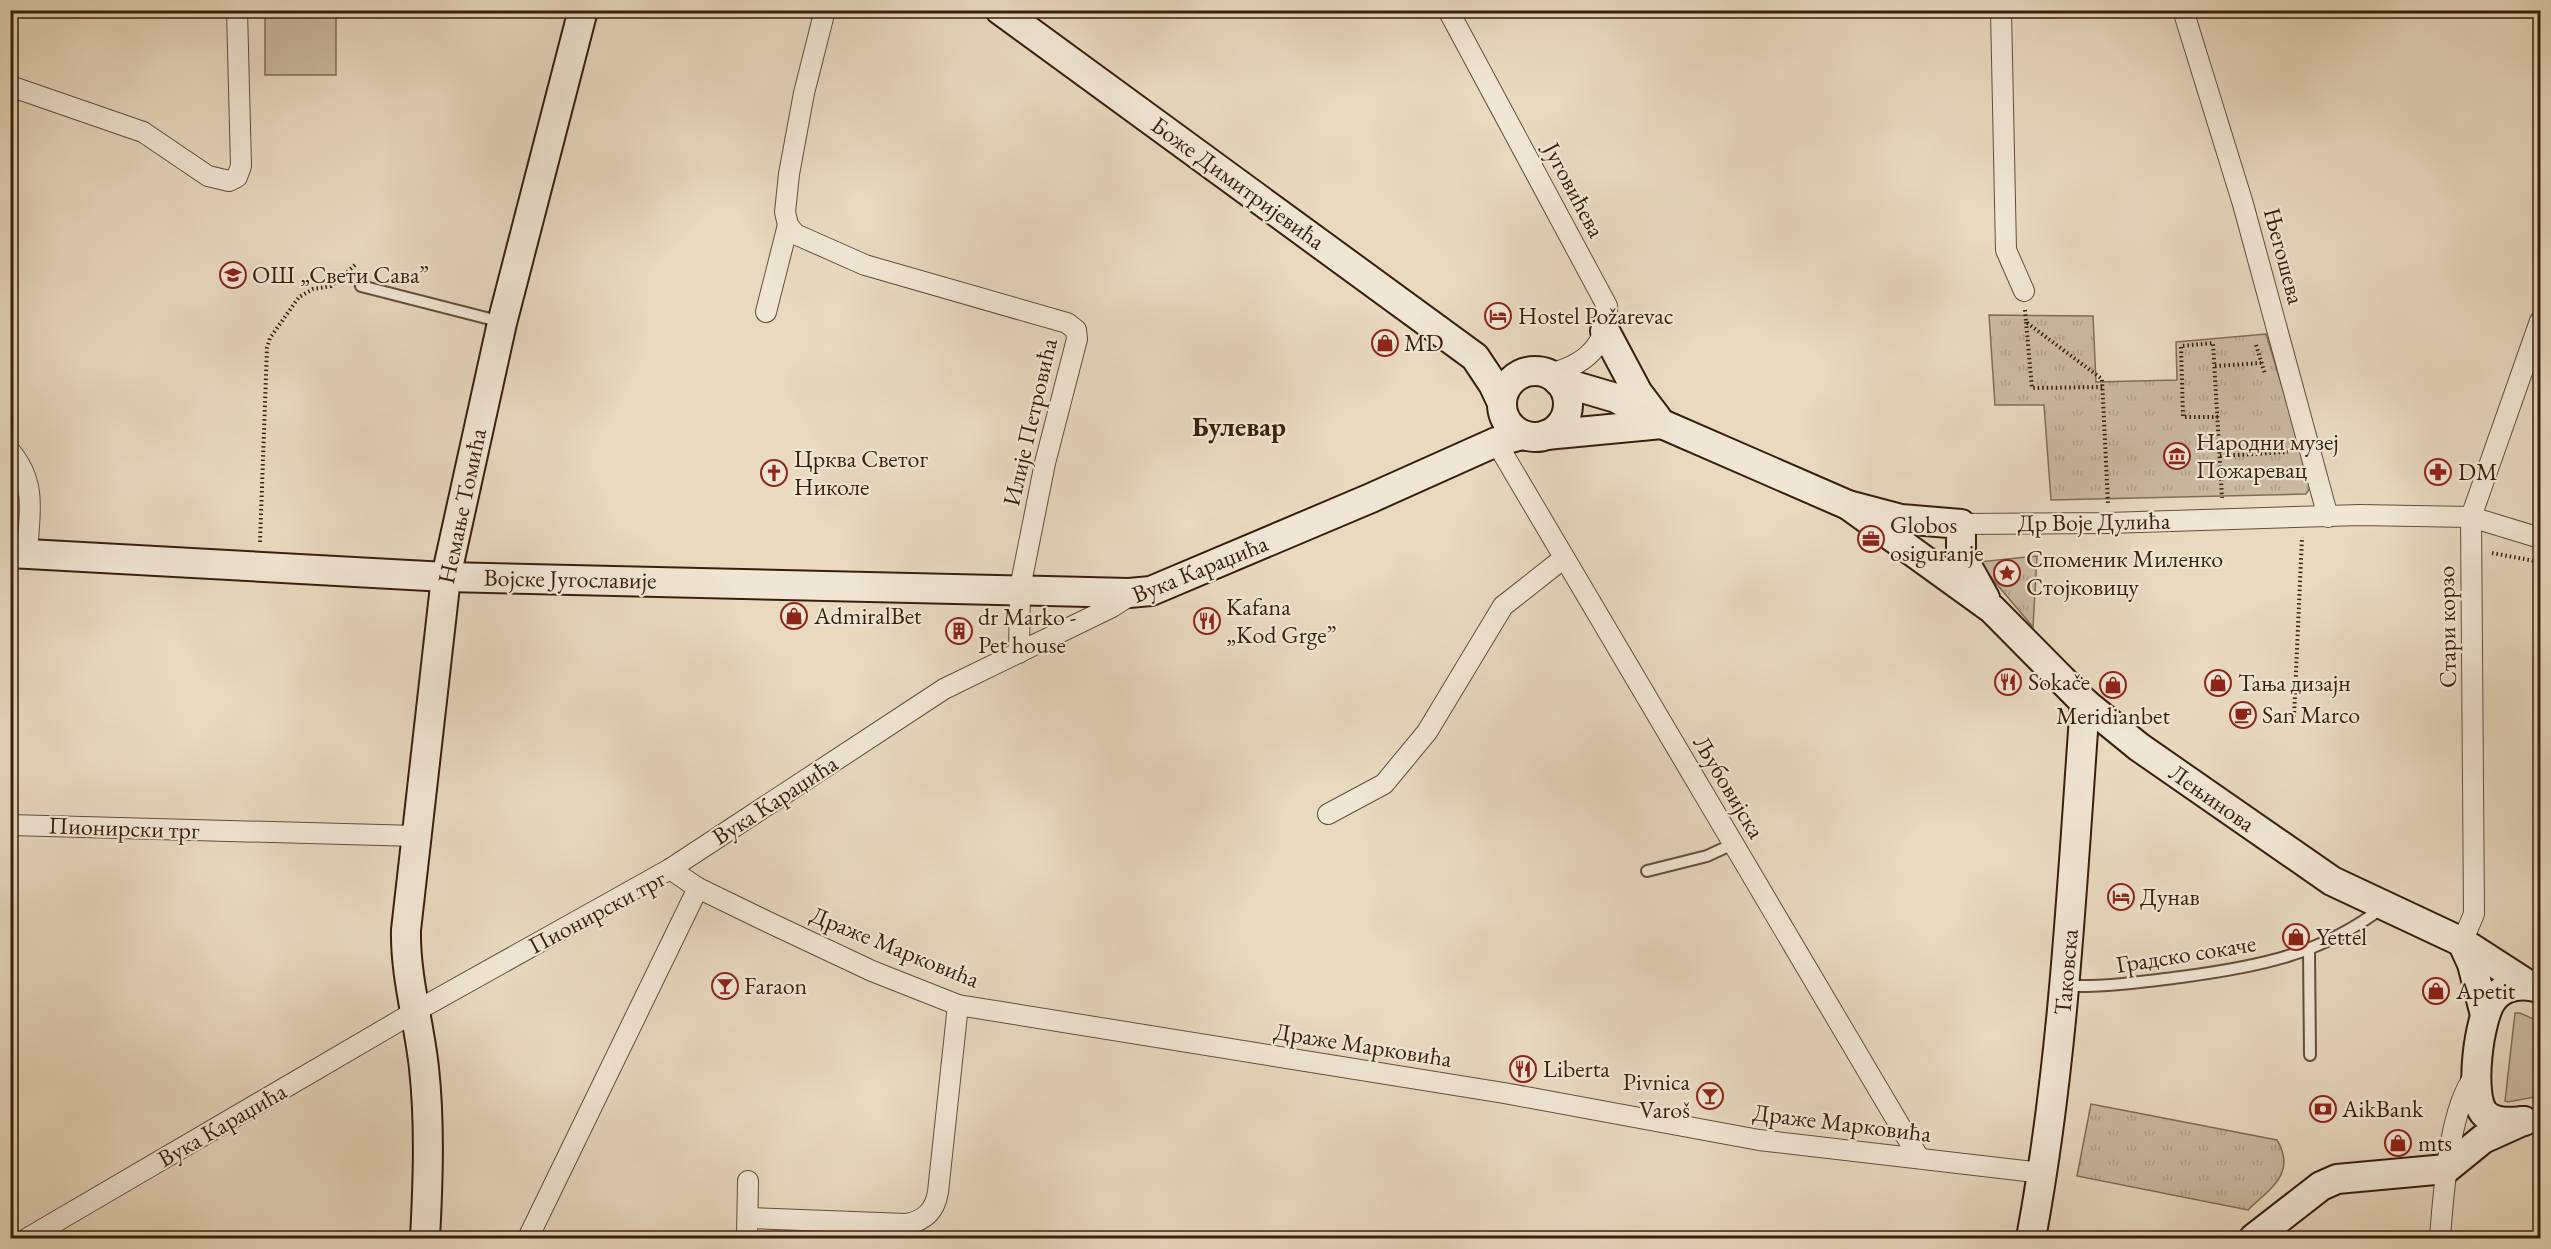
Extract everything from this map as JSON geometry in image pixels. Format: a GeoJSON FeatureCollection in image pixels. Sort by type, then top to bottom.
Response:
{"type":"FeatureCollection","features":[{"type":"Feature","properties":{"kind":"main road","name":"Немање Томића"},"geometry":{"type":"LineString","coordinates":[[416,1011],[406,949],[446,577],[502,322],[583,10]]}},
{"type":"Feature","properties":{"kind":"main road","name":"Боже Димитријевића"},"geometry":{"type":"LineString","coordinates":[[1000,10],[1475,357],[1493,384],[1514,426]]}},
{"type":"Feature","properties":{"kind":"main road"},"geometry":{"type":"LineString","coordinates":[[1605,331],[1638,393],[1662,424]]}},
{"type":"Feature","properties":{"kind":"main road","name":"Боже Димитријевића"},"geometry":{"type":"LineString","coordinates":[[1475,357],[1543,376]]}},
{"type":"Feature","properties":{"kind":"main road"},"geometry":{"type":"LineString","coordinates":[[1543,376],[1567,397],[1565,416],[1554,431],[1514,426],[1508,385],[1543,376]]}},
{"type":"Feature","properties":{"kind":"main road","name":"Др Воје Дулића"},"geometry":{"type":"LineString","coordinates":[[1543,376],[1616,398],[1662,424],[1848,505],[1901,519],[1961,524]]}},
{"type":"Feature","properties":{"kind":"main road","name":"Др Воје Дулића"},"geometry":{"type":"LineString","coordinates":[[1514,426],[1662,424]]}},
{"type":"Feature","properties":{"kind":"main road","name":"Вука Караџића"},"geometry":{"type":"LineString","coordinates":[[1129,593],[1151,591],[1371,498],[1514,426]]}},
{"type":"Feature","properties":{"kind":"main road","name":"Лењинова"},"geometry":{"type":"LineString","coordinates":[[1848,505],[1992,609],[2085,703],[2139,747],[2332,881],[2383,907],[2462,942],[2534,986]]}},
{"type":"Feature","properties":{"kind":"main road","name":"Лењинова"},"geometry":{"type":"LineString","coordinates":[[1961,524],[1960,544],[1965,566],[1992,609]]}},
{"type":"Feature","properties":{"kind":"main road","name":"Војске Југославије"},"geometry":{"type":"LineString","coordinates":[[19,554],[446,577],[1020,588],[1129,593]]}},
{"type":"Feature","properties":{"kind":"main road","name":"Таковска"},"geometry":{"type":"LineString","coordinates":[[2031,1239],[2043,1173],[2066,986],[2085,703]]}},
{"type":"Feature","properties":{"kind":"main road"},"geometry":{"type":"LineString","coordinates":[[2462,942],[2472,964],[2485,1015]]}},
{"type":"Feature","properties":{"kind":"main road"},"geometry":{"type":"LineString","coordinates":[[2532,1119],[2495,1121],[2486,1115],[2480,1109],[2475,1076],[2485,1015],[2491,1000],[2500,992],[2534,986]]}},
{"type":"Feature","properties":{"kind":"main road"},"geometry":{"type":"LineString","coordinates":[[416,1011],[426,1103],[425,1239]]}},
{"type":"Feature","properties":{"kind":"main road"},"geometry":{"type":"LineString","coordinates":[[2254,1239],[2321,1186],[2337,1179],[2446,1169],[2483,1140],[2532,1119]]}},
{"type":"Feature","properties":{"kind":"street"},"geometry":{"type":"LineString","coordinates":[[10,86],[143,132],[208,176],[228,181],[237,177],[241,166],[237,10]]}},
{"type":"Feature","properties":{"kind":"street"},"geometry":{"type":"LineString","coordinates":[[766,312],[788,225],[785,212],[789,174],[804,93],[825,10]]}},
{"type":"Feature","properties":{"kind":"street","name":"Југовићева"},"geometry":{"type":"LineString","coordinates":[[1448,10],[1607,306],[1608,321],[1605,331]]}},
{"type":"Feature","properties":{"kind":"street"},"geometry":{"type":"LineString","coordinates":[[2001,10],[2006,250],[2024,291]]}},
{"type":"Feature","properties":{"kind":"street","name":"Његошева"},"geometry":{"type":"LineString","coordinates":[[2183,10],[2243,204],[2328,517]]}},
{"type":"Feature","properties":{"kind":"street","name":"Илије Петровића"},"geometry":{"type":"LineString","coordinates":[[788,225],[795,234],[865,265],[1067,323],[1076,330],[1077,339],[1045,463],[1020,588],[1019,653]]}},
{"type":"Feature","properties":{"kind":"street","name":"Стари корзо"},"geometry":{"type":"LineString","coordinates":[[2462,942],[2470,929],[2474,903],[2471,517],[2541,321]]}},
{"type":"Feature","properties":{"kind":"street"},"geometry":{"type":"LineString","coordinates":[[1543,376],[1579,364],[1593,351],[1605,331]]}},
{"type":"Feature","properties":{"kind":"street","name":"Љубовијска"},"geometry":{"type":"LineString","coordinates":[[1514,426],[1564,558],[1919,1158]]}},
{"type":"Feature","properties":{"kind":"street"},"geometry":{"type":"LineString","coordinates":[[10,451],[23,465],[28,478],[19,554]]}},
{"type":"Feature","properties":{"kind":"street","name":"Др Воје Дулића"},"geometry":{"type":"LineString","coordinates":[[1961,524],[2108,523],[2328,517],[2471,517],[2541,538]]}},
{"type":"Feature","properties":{"kind":"street"},"geometry":{"type":"LineString","coordinates":[[1328,814],[1384,784],[1427,732],[1503,606],[1564,558]]}},
{"type":"Feature","properties":{"kind":"street","name":"Вука Караџића"},"geometry":{"type":"LineString","coordinates":[[670,869],[944,689],[1112,607],[1126,598],[1129,593]]}},
{"type":"Feature","properties":{"kind":"street","name":"Пионирски трг"},"geometry":{"type":"LineString","coordinates":[[10,825],[417,836]]}},
{"type":"Feature","properties":{"kind":"street","name":"Пионирски трг"},"geometry":{"type":"LineString","coordinates":[[416,1011],[670,869],[698,888],[528,1239]]}},
{"type":"Feature","properties":{"kind":"street","name":"Драже Марковића"},"geometry":{"type":"LineString","coordinates":[[698,888],[872,971],[958,1005],[1504,1094],[1759,1140],[2043,1173]]}},
{"type":"Feature","properties":{"kind":"street"},"geometry":{"type":"LineString","coordinates":[[748,1218],[906,1224],[926,1216],[936,1202],[938,1192],[958,1005]]}},
{"type":"Feature","properties":{"kind":"street","name":"Вука Караџића"},"geometry":{"type":"LineString","coordinates":[[28,1239],[416,1011]]}},
{"type":"Feature","properties":{"kind":"street"},"geometry":{"type":"LineString","coordinates":[[2440,1239],[2446,1169],[2463,1093],[2475,1076]]}},
{"type":"Feature","properties":{"kind":"street"},"geometry":{"type":"LineString","coordinates":[[747,1239],[748,1181]]}},
{"type":"Feature","properties":{"kind":"lane"},"geometry":{"type":"LineString","coordinates":[[361,286],[502,322]]}},
{"type":"Feature","properties":{"kind":"lane"},"geometry":{"type":"LineString","coordinates":[[1647,871],[1707,856],[1733,844]]}},
{"type":"Feature","properties":{"kind":"lane","name":"Градско сокаче"},"geometry":{"type":"LineString","coordinates":[[2066,986],[2109,987],[2207,974],[2271,962],[2309,951],[2356,928],[2383,907]]}},
{"type":"Feature","properties":{"kind":"lane"},"geometry":{"type":"LineString","coordinates":[[2309,951],[2310,1055]]}},
{"type":"Feature","properties":{"kind":"path"},"geometry":{"type":"LineString","coordinates":[[259,567],[267,348],[270,338],[299,297],[313,289],[331,285],[354,265]]}},
{"type":"Feature","properties":{"kind":"path"},"geometry":{"type":"LineString","coordinates":[[2024,291],[2031,388],[2103,387]]}},
{"type":"Feature","properties":{"kind":"path"},"geometry":{"type":"LineString","coordinates":[[2026,322],[2102,379],[2108,523]]}},
{"type":"Feature","properties":{"kind":"path"},"geometry":{"type":"LineString","coordinates":[[2218,417],[2183,417],[2181,346],[2213,343],[2215,366],[2218,417],[2220,456],[2224,520]]}},
{"type":"Feature","properties":{"kind":"path"},"geometry":{"type":"LineString","coordinates":[[2215,366],[2262,363]]}},
{"type":"Feature","properties":{"kind":"path"},"geometry":{"type":"LineString","coordinates":[[2220,456],[2288,452]]}},
{"type":"Feature","properties":{"kind":"path"},"geometry":{"type":"LineString","coordinates":[[2294,717],[2302,518]]}},
{"type":"Feature","properties":{"kind":"path"},"geometry":{"type":"LineString","coordinates":[[2471,548],[2541,562]]}},
{"type":"Feature","properties":{"kind":"green space"},"geometry":{"type":"Polygon","coordinates":[[[265,11],[336,11],[336,75],[265,75],[265,11]]]}},
{"type":"Feature","properties":{"kind":"green space"},"geometry":{"type":"Polygon","coordinates":[[[1989,315],[2093,316],[2096,382],[2177,380],[2176,342],[2266,334],[2312,485],[2306,494],[2051,500],[2044,405],[1995,405],[1989,315]]]}},
{"type":"Feature","properties":{"kind":"green space"},"geometry":{"type":"Polygon","coordinates":[[[2037,556],[2033,627],[1978,562],[2037,556]]]}},
{"type":"Feature","properties":{"kind":"green space"},"geometry":{"type":"Polygon","coordinates":[[[2515,1013],[2540,1022],[2540,1096],[2508,1102],[2505,1101],[2515,1013]]]}},
{"type":"Feature","properties":{"kind":"green space"},"geometry":{"type":"Polygon","coordinates":[[[2091,1104],[2277,1140],[2284,1162],[2282,1171],[2272,1187],[2248,1210],[2077,1176],[2091,1104]]]}},
{"type":"Feature","properties":{"kind":"place","name":"ОШ „Свети Сава”"},"geometry":{"type":"Point","coordinates":[233,275]}},
{"type":"Feature","properties":{"kind":"place","name":"Hostel Požarevac"},"geometry":{"type":"Point","coordinates":[1498,316]}},
{"type":"Feature","properties":{"kind":"place","name":"MD"},"geometry":{"type":"Point","coordinates":[1385,343]}},
{"type":"Feature","properties":{"kind":"place","name":"Народни музеј Пожаревац"},"geometry":{"type":"Point","coordinates":[2177,456]}},
{"type":"Feature","properties":{"kind":"place","name":"DM"},"geometry":{"type":"Point","coordinates":[2438,472]}},
{"type":"Feature","properties":{"kind":"place","name":"Црква Светог Николе"},"geometry":{"type":"Point","coordinates":[774,473]}},
{"type":"Feature","properties":{"kind":"place","name":"Globos osiguranje"},"geometry":{"type":"Point","coordinates":[1871,539]}},
{"type":"Feature","properties":{"kind":"place","name":"Споменик Миленко Стојковицу"},"geometry":{"type":"Point","coordinates":[2007,573]}},
{"type":"Feature","properties":{"kind":"place","name":"AdmiralBet"},"geometry":{"type":"Point","coordinates":[794,616]}},
{"type":"Feature","properties":{"kind":"place","name":"Kafana „Kod Grge”"},"geometry":{"type":"Point","coordinates":[1207,621]}},
{"type":"Feature","properties":{"kind":"place","name":"dr Marko - Pet house"},"geometry":{"type":"Point","coordinates":[959,631]}},
{"type":"Feature","properties":{"kind":"place","name":"Sokače"},"geometry":{"type":"Point","coordinates":[2008,682]}},
{"type":"Feature","properties":{"kind":"place","name":"Тања дизајн"},"geometry":{"type":"Point","coordinates":[2218,683]}},
{"type":"Feature","properties":{"kind":"place","name":"Meridianbet"},"geometry":{"type":"Point","coordinates":[2113,685]}},
{"type":"Feature","properties":{"kind":"place","name":"San Marco"},"geometry":{"type":"Point","coordinates":[2243,715]}},
{"type":"Feature","properties":{"kind":"place","name":"Дунав"},"geometry":{"type":"Point","coordinates":[2121,897]}},
{"type":"Feature","properties":{"kind":"place","name":"Yettel"},"geometry":{"type":"Point","coordinates":[2296,937]}},
{"type":"Feature","properties":{"kind":"place","name":"Faraon"},"geometry":{"type":"Point","coordinates":[725,986]}},
{"type":"Feature","properties":{"kind":"place","name":"Apetit"},"geometry":{"type":"Point","coordinates":[2436,991]}},
{"type":"Feature","properties":{"kind":"place","name":"Liberta"},"geometry":{"type":"Point","coordinates":[1523,1069]}},
{"type":"Feature","properties":{"kind":"place","name":"Pivnica Varoš"},"geometry":{"type":"Point","coordinates":[1710,1096]}},
{"type":"Feature","properties":{"kind":"place","name":"AikBank"},"geometry":{"type":"Point","coordinates":[2323,1109]}},
{"type":"Feature","properties":{"kind":"place","name":"mts"},"geometry":{"type":"Point","coordinates":[2398,1143]}},
{"type":"Feature","properties":{"kind":"district","name":"Булевар"},"geometry":{"type":"Point","coordinates":[1239,427]}}]}
